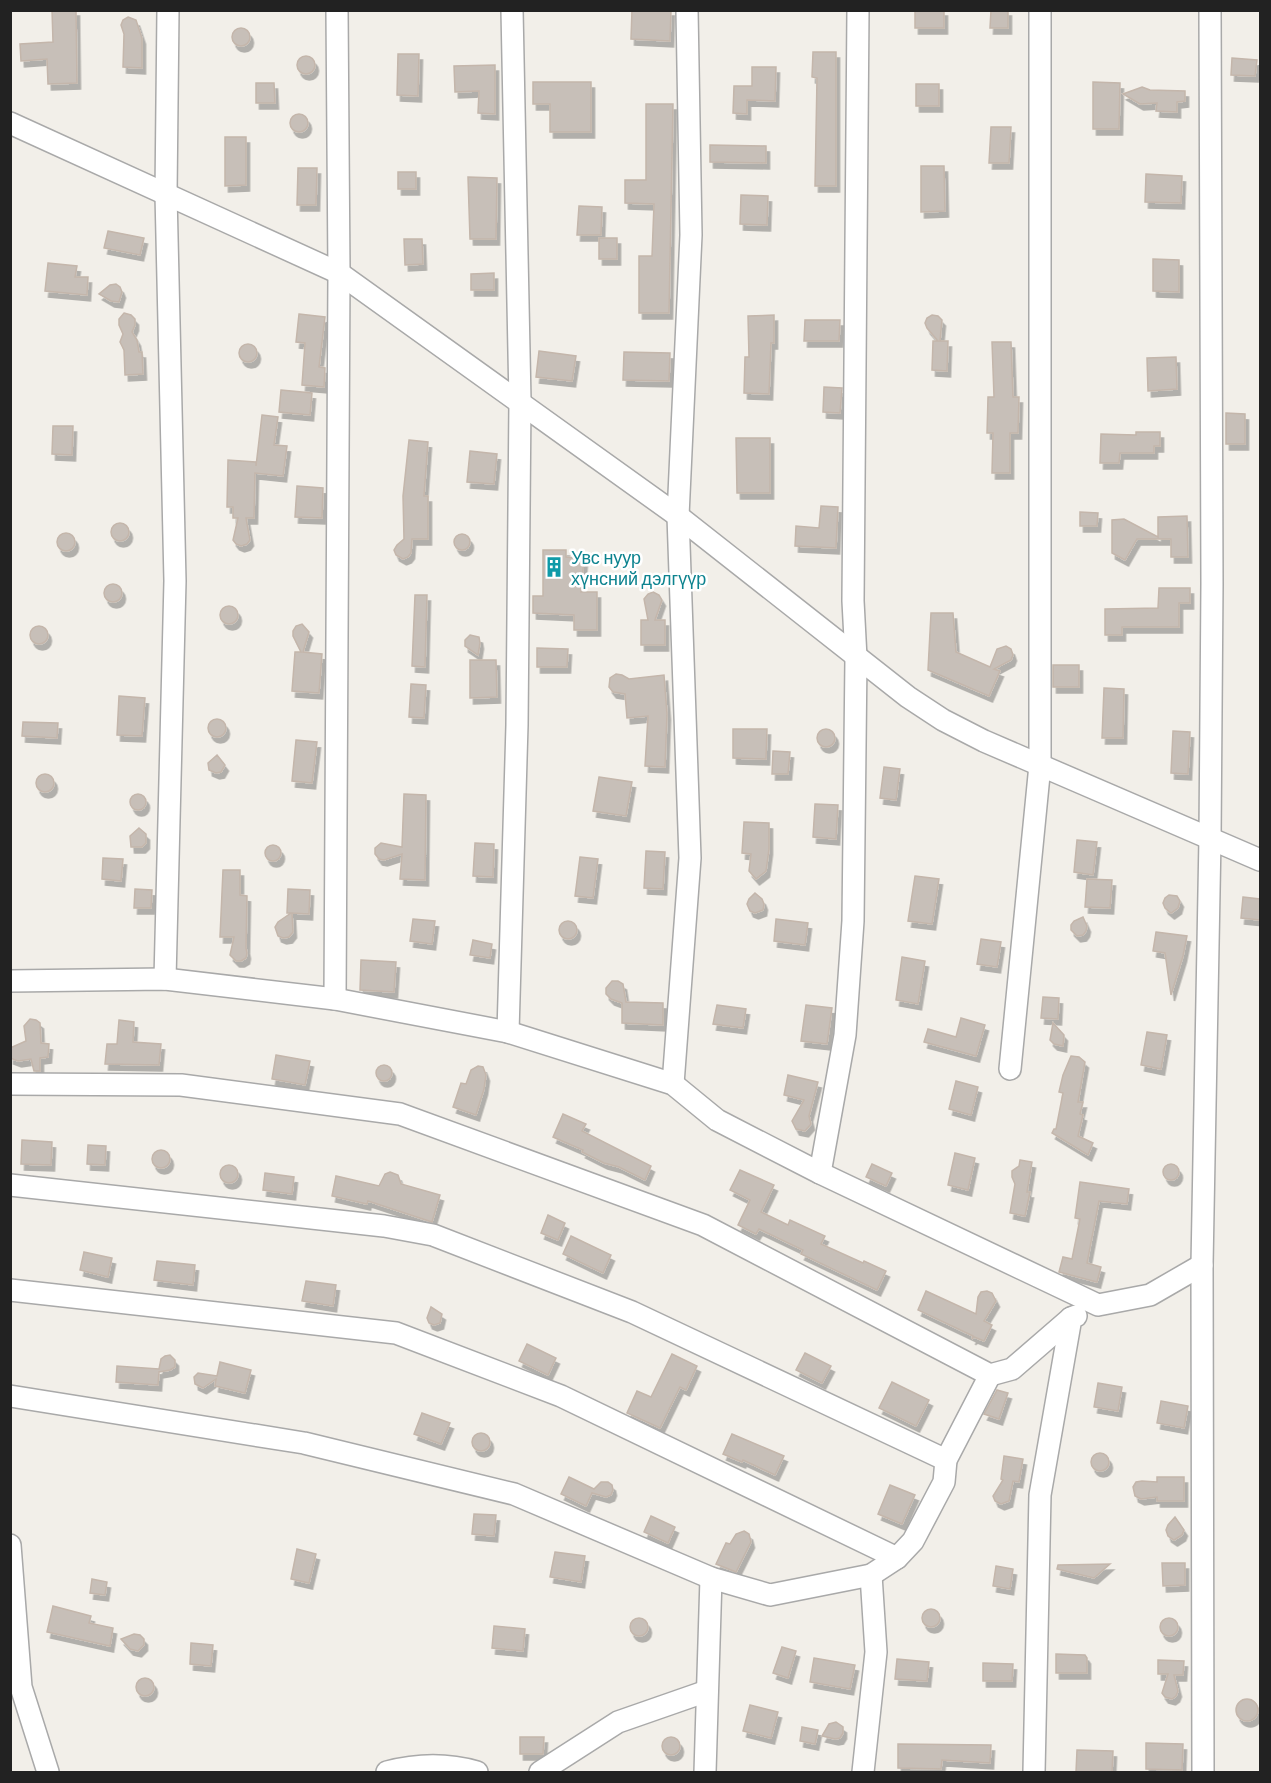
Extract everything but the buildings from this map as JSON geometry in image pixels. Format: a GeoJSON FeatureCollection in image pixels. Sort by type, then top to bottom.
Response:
{"type":"FeatureCollection","features":[{"type":"Feature","properties":{"kind":"street"},"geometry":{"type":"LineString","coordinates":[[165,979],[175,581],[166,195],[168,10]]}},
{"type":"Feature","properties":{"kind":"street"},"geometry":{"type":"LineString","coordinates":[[335,999],[339,273],[337,10]]}},
{"type":"Feature","properties":{"kind":"street"},"geometry":{"type":"LineString","coordinates":[[508,1032],[517,725],[520,401],[512,10]]}},
{"type":"Feature","properties":{"kind":"street"},"geometry":{"type":"LineString","coordinates":[[673,1084],[690,858],[678,516],[691,236],[687,10]]}},
{"type":"Feature","properties":{"kind":"street"},"geometry":{"type":"LineString","coordinates":[[820,1173],[845,1035],[852,933],[856,658],[853,589],[858,10]]}},
{"type":"Feature","properties":{"kind":"street"},"geometry":{"type":"LineString","coordinates":[[1010,1069],[1040,765],[1040,10]]}},
{"type":"Feature","properties":{"kind":"street"},"geometry":{"type":"LineString","coordinates":[[1203,1773],[1202,1265],[1210,838],[1212,548],[1210,10]]}},
{"type":"Feature","properties":{"kind":"street"},"geometry":{"type":"LineString","coordinates":[[10,123],[339,273],[678,516],[856,658],[943,720],[984,741],[1260,860]]}},
{"type":"Feature","properties":{"kind":"street"},"geometry":{"type":"LineString","coordinates":[[10,981],[165,979],[335,999],[508,1032],[673,1084],[717,1120],[820,1173],[1098,1305]]}},
{"type":"Feature","properties":{"kind":"street"},"geometry":{"type":"LineString","coordinates":[[10,1084],[181,1085],[400,1114],[703,1225],[990,1375],[1012,1369],[1071,1318],[1098,1305],[1150,1295],[1202,1265]]}},
{"type":"Feature","properties":{"kind":"street"},"geometry":{"type":"LineString","coordinates":[[10,1185],[384,1226],[433,1236],[632,1312],[946,1460]]}},
{"type":"Feature","properties":{"kind":"street"},"geometry":{"type":"LineString","coordinates":[[10,1290],[396,1333],[561,1396],[897,1558]]}},
{"type":"Feature","properties":{"kind":"street"},"geometry":{"type":"LineString","coordinates":[[1034,1773],[1040,1495],[1071,1318]]}},
{"type":"Feature","properties":{"kind":"street"},"geometry":{"type":"LineString","coordinates":[[10,1396],[304,1443],[514,1494],[711,1578],[770,1595],[871,1575],[897,1558],[913,1540],[944,1482],[946,1460],[990,1375]]}},
{"type":"Feature","properties":{"kind":"street"},"geometry":{"type":"LineString","coordinates":[[10,1545],[21,1687],[48,1773]]}},
{"type":"Feature","properties":{"kind":"street"},"geometry":{"type":"LineString","coordinates":[[863,1773],[876,1652],[871,1575]]}},
{"type":"Feature","properties":{"kind":"street"},"geometry":{"type":"LineString","coordinates":[[705,1773],[711,1578]]}},
{"type":"Feature","properties":{"kind":"street"},"geometry":{"type":"LineString","coordinates":[[540,1773],[618,1722],[707,1691]]}},
{"type":"Feature","properties":{"kind":"street"},"geometry":{"type":"LineString","coordinates":[[387,1773],[407,1766],[455,1766],[477,1773]]}},
{"type":"Feature","properties":{"kind":"place","name":"Увс нуур хүнсний дэлгүүр"},"geometry":{"type":"Point","coordinates":[554,567]}}]}
